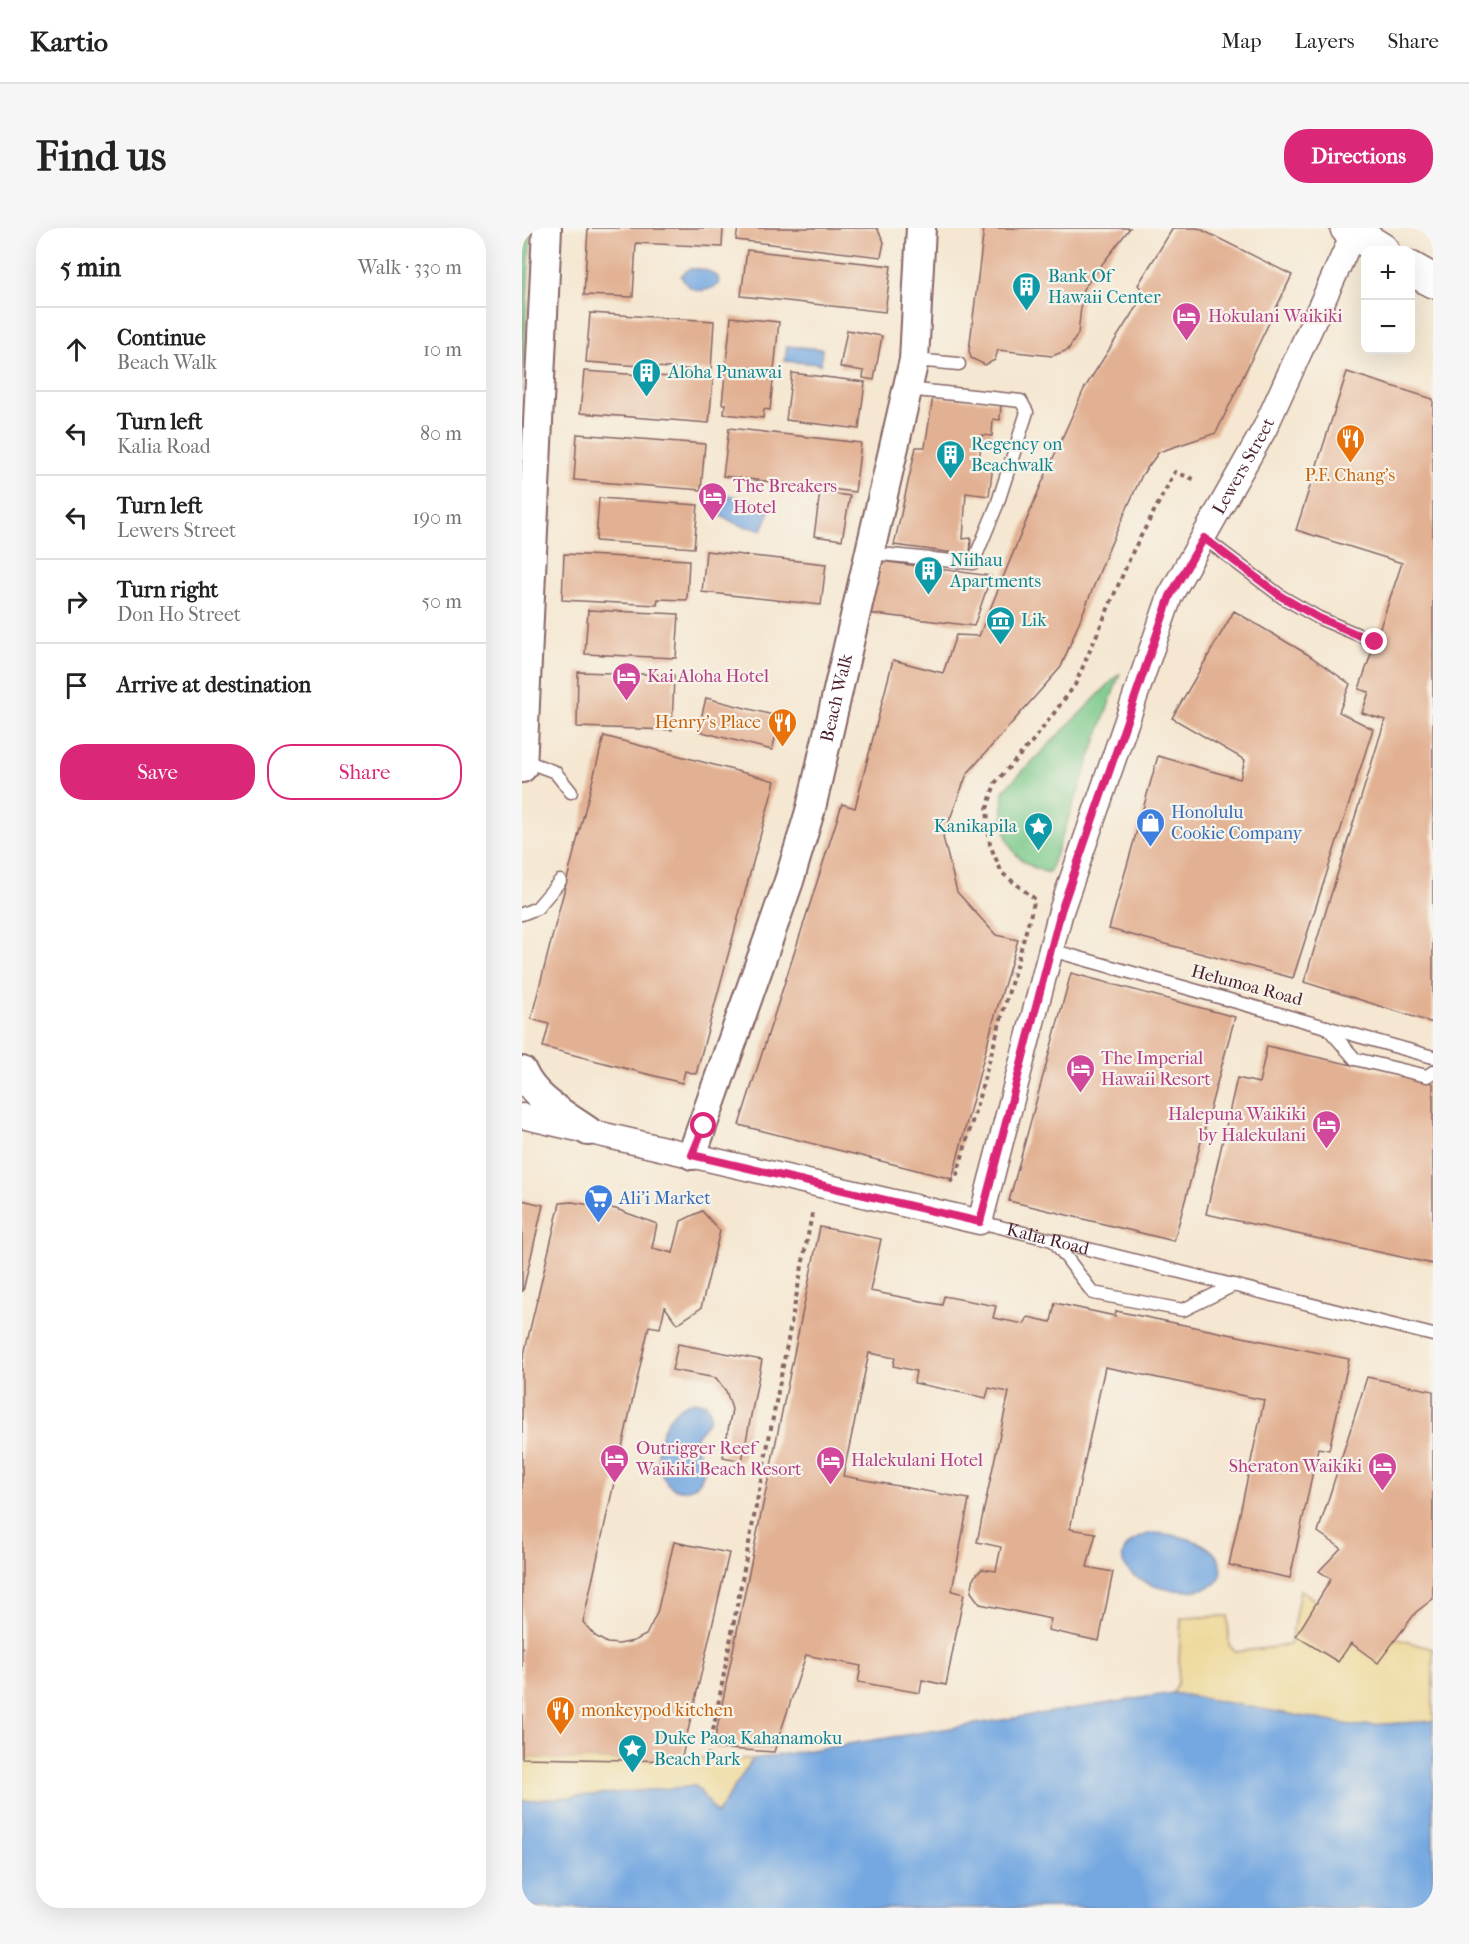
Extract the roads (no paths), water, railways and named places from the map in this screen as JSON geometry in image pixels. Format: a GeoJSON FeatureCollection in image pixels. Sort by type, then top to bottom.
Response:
{"type":"FeatureCollection","features":[{"type":"Feature","properties":{"kind":"main road"},"geometry":{"type":"LineString","coordinates":[[1353,230],[1376,246]]}},
{"type":"Feature","properties":{"kind":"main road"},"geometry":{"type":"LineString","coordinates":[[1415,271],[1433,281]]}},
{"type":"Feature","properties":{"kind":"street"},"geometry":{"type":"LineString","coordinates":[[522,768],[548,228]]}},
{"type":"Feature","properties":{"kind":"street","name":"Beach Walk"},"geometry":{"type":"LineString","coordinates":[[692,1155],[786,892],[808,819],[914,360],[921,228]]}},
{"type":"Feature","properties":{"kind":"street","name":"Lewers Street"},"geometry":{"type":"LineString","coordinates":[[980,1222],[1061,911],[1170,596],[1265,428],[1353,230]]}},
{"type":"Feature","properties":{"kind":"street"},"geometry":{"type":"LineString","coordinates":[[522,1071],[526,1080],[546,1102],[588,1131]]}},
{"type":"Feature","properties":{"kind":"street","name":"Kalia Road"},"geometry":{"type":"LineString","coordinates":[[522,1116],[980,1222]]}},
{"type":"Feature","properties":{"kind":"lane"},"geometry":{"type":"LineString","coordinates":[[914,360],[959,364]]}},
{"type":"Feature","properties":{"kind":"lane"},"geometry":{"type":"LineString","coordinates":[[870,553],[973,563],[997,505],[1027,412],[1021,401],[907,389]]}},
{"type":"Feature","properties":{"kind":"lane"},"geometry":{"type":"LineString","coordinates":[[1204,538],[1282,597],[1319,618],[1375,642]]}},
{"type":"Feature","properties":{"kind":"lane"},"geometry":{"type":"LineString","coordinates":[[523,760],[555,772],[571,792]]}},
{"type":"Feature","properties":{"kind":"lane"},"geometry":{"type":"LineString","coordinates":[[522,914],[537,908],[560,881]]}},
{"type":"Feature","properties":{"kind":"lane","name":"Helumoa Road"},"geometry":{"type":"LineString","coordinates":[[1051,950],[1433,1057]]}},
{"type":"Feature","properties":{"kind":"lane"},"geometry":{"type":"LineString","coordinates":[[1326,1026],[1355,1059],[1427,1076],[1433,1072]]}},
{"type":"Feature","properties":{"kind":"lane","name":"Kalia Road"},"geometry":{"type":"LineString","coordinates":[[980,1222],[1433,1335]]}},
{"type":"Feature","properties":{"kind":"lane"},"geometry":{"type":"LineString","coordinates":[[1054,1240],[1093,1293],[1183,1310],[1234,1285]]}},
{"type":"Feature","properties":{"kind":"water"},"geometry":{"type":"Polygon","coordinates":[[[689,269],[701,269],[711,273],[718,277],[719,284],[703,290],[693,289],[684,282],[681,276],[689,269]]]}},
{"type":"Feature","properties":{"kind":"water"},"geometry":{"type":"Polygon","coordinates":[[[787,346],[822,349],[821,364],[785,361],[787,346]]]}},
{"type":"Feature","properties":{"kind":"water"},"geometry":{"type":"Polygon","coordinates":[[[724,494],[749,500],[770,511],[762,530],[739,525],[717,514],[724,494]]]}},
{"type":"Feature","properties":{"kind":"water"},"geometry":{"type":"Polygon","coordinates":[[[695,1401],[706,1404],[710,1411],[708,1421],[695,1442],[703,1462],[703,1476],[689,1489],[676,1489],[665,1480],[660,1469],[659,1445],[667,1421],[684,1405],[695,1401]]]}},
{"type":"Feature","properties":{"kind":"water"},"geometry":{"type":"Polygon","coordinates":[[[1152,1533],[1178,1536],[1202,1544],[1211,1550],[1221,1564],[1220,1577],[1208,1587],[1184,1591],[1155,1586],[1132,1574],[1126,1567],[1123,1554],[1133,1541],[1152,1533]]]}},
{"type":"Feature","properties":{"kind":"water"},"geometry":{"type":"Polygon","coordinates":[[[1173,1693],[1356,1726],[1433,1721],[1433,1908],[522,1908],[522,1801],[696,1786],[717,1814],[753,1759],[1173,1693]]]}},
{"type":"Feature","properties":{"kind":"place","name":"Bank Of Hawaii Center"},"geometry":{"type":"Point","coordinates":[1027,312]}},
{"type":"Feature","properties":{"kind":"place","name":"Hokulani Waikiki"},"geometry":{"type":"Point","coordinates":[1187,342]}},
{"type":"Feature","properties":{"kind":"place","name":"Aloha Punawai"},"geometry":{"type":"Point","coordinates":[647,398]}},
{"type":"Feature","properties":{"kind":"place","name":"P.F. Chang's"},"geometry":{"type":"Point","coordinates":[1350,464]}},
{"type":"Feature","properties":{"kind":"place","name":"Regency on Beachwalk"},"geometry":{"type":"Point","coordinates":[950,480]}},
{"type":"Feature","properties":{"kind":"place","name":"The Breakers Hotel"},"geometry":{"type":"Point","coordinates":[712,522]}},
{"type":"Feature","properties":{"kind":"place","name":"Niihau Apartments"},"geometry":{"type":"Point","coordinates":[929,596]}},
{"type":"Feature","properties":{"kind":"place","name":"Lik"},"geometry":{"type":"Point","coordinates":[1000,646]}},
{"type":"Feature","properties":{"kind":"place","name":"Kai Aloha Hotel"},"geometry":{"type":"Point","coordinates":[626,702]}},
{"type":"Feature","properties":{"kind":"place","name":"Henry's Place"},"geometry":{"type":"Point","coordinates":[782,748]}},
{"type":"Feature","properties":{"kind":"place","name":"Honolulu Cookie Company"},"geometry":{"type":"Point","coordinates":[1150,848]}},
{"type":"Feature","properties":{"kind":"place","name":"Kanikapila"},"geometry":{"type":"Point","coordinates":[1038,852]}},
{"type":"Feature","properties":{"kind":"place","name":"The Imperial Hawaii Resort"},"geometry":{"type":"Point","coordinates":[1080,1094]}},
{"type":"Feature","properties":{"kind":"place","name":"Halepuna Waikiki by Halekulani"},"geometry":{"type":"Point","coordinates":[1327,1150]}},
{"type":"Feature","properties":{"kind":"place","name":"Ali'i Market"},"geometry":{"type":"Point","coordinates":[598,1224]}},
{"type":"Feature","properties":{"kind":"place","name":"Outrigger Reef Waikiki Beach Resort"},"geometry":{"type":"Point","coordinates":[615,1484]}},
{"type":"Feature","properties":{"kind":"place","name":"Halekulani Hotel"},"geometry":{"type":"Point","coordinates":[830,1486]}},
{"type":"Feature","properties":{"kind":"place","name":"Sheraton Waikiki"},"geometry":{"type":"Point","coordinates":[1383,1492]}},
{"type":"Feature","properties":{"kind":"place","name":"monkeypod kitchen"},"geometry":{"type":"Point","coordinates":[560,1736]}},
{"type":"Feature","properties":{"kind":"place","name":"Duke Paoa Kahanamoku Beach Park"},"geometry":{"type":"Point","coordinates":[633,1774]}}]}
